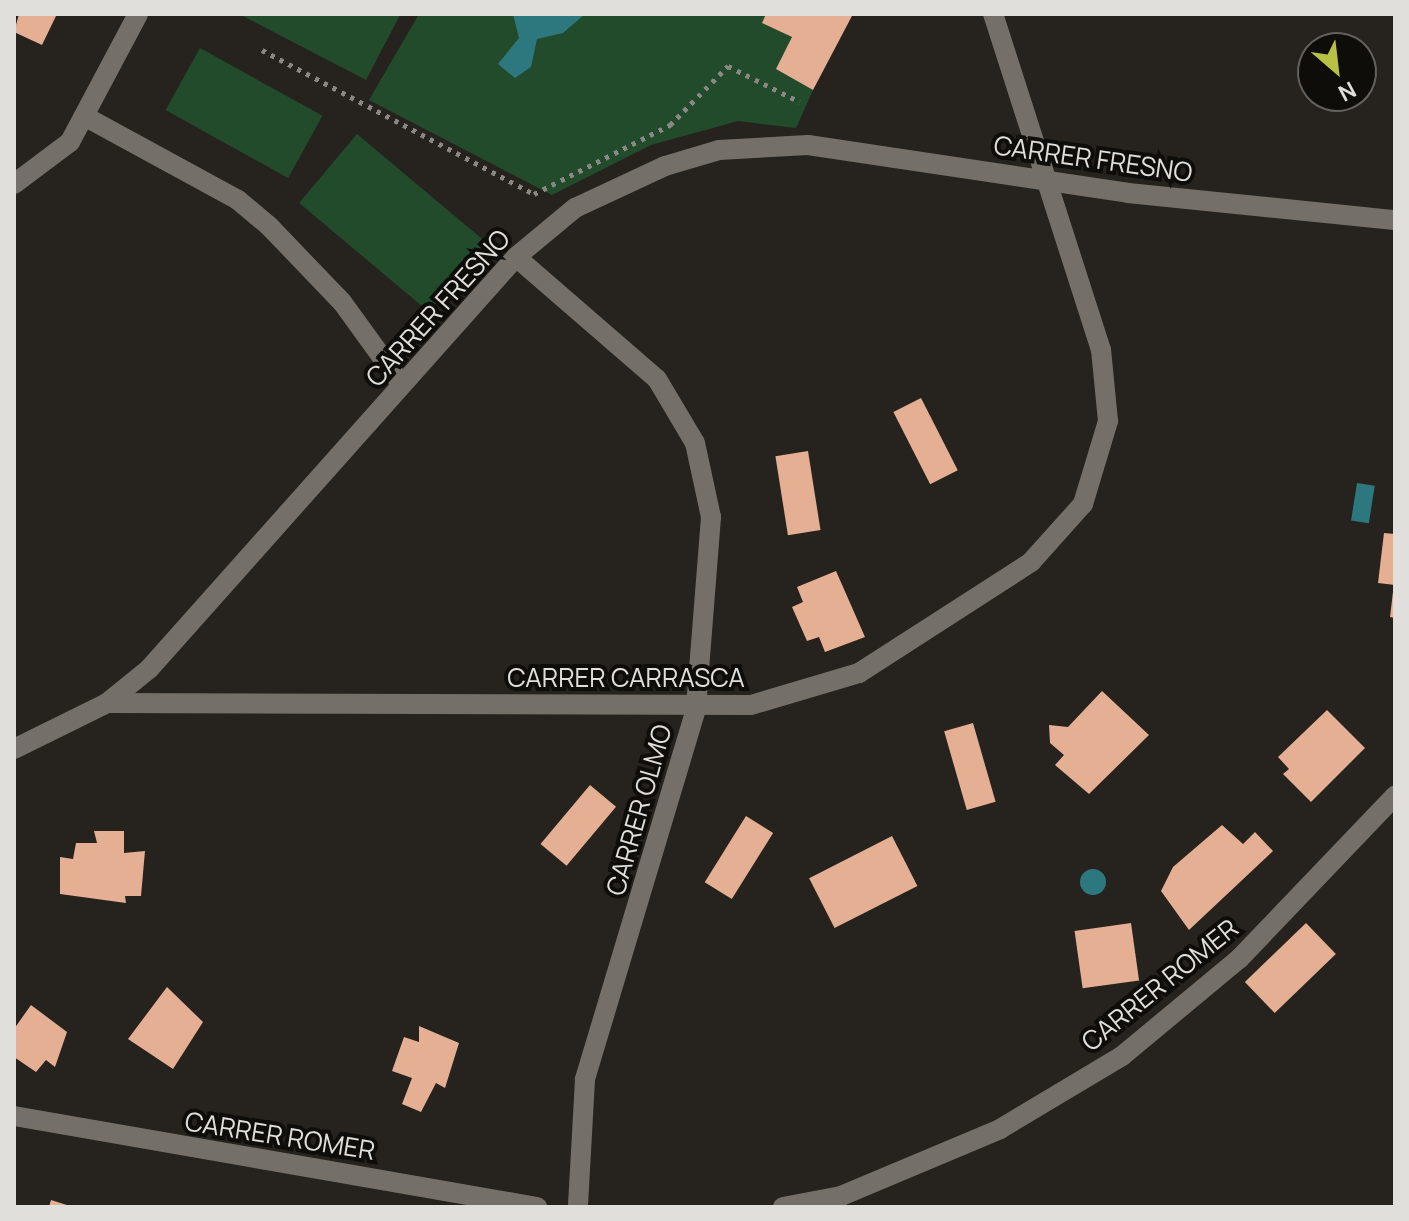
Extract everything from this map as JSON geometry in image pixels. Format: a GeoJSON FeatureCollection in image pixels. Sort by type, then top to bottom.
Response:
{"type":"FeatureCollection","features":[{"type":"Feature","properties":{"kind":"street"},"geometry":{"type":"LineString","coordinates":[[14,184],[61,151],[84,116],[138,14]]}},
{"type":"Feature","properties":{"kind":"street","name":"CARRER CARRASCA"},"geometry":{"type":"LineString","coordinates":[[107,703],[696,709],[751,705],[859,673],[1020,570],[1083,504],[1108,421],[1101,350],[1051,180],[993,14]]}},
{"type":"Feature","properties":{"kind":"street"},"geometry":{"type":"LineString","coordinates":[[84,116],[238,200],[269,226],[342,302],[402,385]]}},
{"type":"Feature","properties":{"kind":"street","name":"CARRER FRESNO"},"geometry":{"type":"LineString","coordinates":[[14,749],[107,703],[205,614],[516,257],[599,194],[719,150],[808,145],[1051,180],[1395,220]]}},
{"type":"Feature","properties":{"kind":"street","name":"CARRER OLMO"},"geometry":{"type":"LineString","coordinates":[[516,257],[657,379],[695,443],[711,517],[696,709],[585,1080],[578,1207]]}},
{"type":"Feature","properties":{"kind":"street","name":"CARRER ROMER"},"geometry":{"type":"LineString","coordinates":[[783,1207],[841,1196],[1000,1129],[1122,1056],[1239,959],[1395,796]]}},
{"type":"Feature","properties":{"kind":"street","name":"CARRER ROMER"},"geometry":{"type":"LineString","coordinates":[[14,1116],[537,1207]]}},
{"type":"Feature","properties":{"kind":"path"},"geometry":{"type":"LineString","coordinates":[[262,50],[534,194],[670,125],[728,66],[800,102]]}},
{"type":"Feature","properties":{"kind":"green space"},"geometry":{"type":"Polygon","coordinates":[[[239,14],[398,14],[400,15],[366,80],[239,14]]]}},
{"type":"Feature","properties":{"kind":"green space"},"geometry":{"type":"Polygon","coordinates":[[[419,14],[766,14],[762,23],[792,37],[777,69],[813,90],[796,128],[738,121],[651,145],[552,195],[369,100],[419,14]]]}},
{"type":"Feature","properties":{"kind":"green space"},"geometry":{"type":"Polygon","coordinates":[[[200,48],[322,116],[288,178],[166,110],[200,48]]]}},
{"type":"Feature","properties":{"kind":"green space"},"geometry":{"type":"Polygon","coordinates":[[[357,134],[487,243],[429,312],[299,203],[357,134]]]}},
{"type":"Feature","properties":{"kind":"water"},"geometry":{"type":"Polygon","coordinates":[[[513,14],[585,14],[563,33],[537,39],[531,67],[515,78],[498,64],[519,38],[513,14]]]}},
{"type":"Feature","properties":{"kind":"water"},"geometry":{"type":"Polygon","coordinates":[[[1357,483],[1375,486],[1369,523],[1351,521],[1357,483]]]}},
{"type":"Feature","properties":{"kind":"water"},"geometry":{"type":"Polygon","coordinates":[[[1093,869],[1102,873],[1106,882],[1102,891],[1093,895],[1084,891],[1080,882],[1084,873],[1093,869]]]}},
{"type":"Feature","properties":{"kind":"building"},"geometry":{"type":"Polygon","coordinates":[[[19,14],[68,14],[56,16],[42,45],[14,32],[19,14]]]}},
{"type":"Feature","properties":{"kind":"building"},"geometry":{"type":"Polygon","coordinates":[[[766,14],[853,14],[813,90],[776,69],[792,37],[762,23],[766,14]]]}},
{"type":"Feature","properties":{"kind":"building"},"geometry":{"type":"Polygon","coordinates":[[[921,398],[958,470],[930,484],[893,412],[921,398]]]}},
{"type":"Feature","properties":{"kind":"building"},"geometry":{"type":"Polygon","coordinates":[[[808,451],[821,530],[788,535],[775,456],[808,451]]]}},
{"type":"Feature","properties":{"kind":"building"},"geometry":{"type":"Polygon","coordinates":[[[1384,533],[1395,534],[1395,585],[1378,583],[1384,533]]]}},
{"type":"Feature","properties":{"kind":"building"},"geometry":{"type":"Polygon","coordinates":[[[836,571],[865,637],[825,652],[819,637],[807,641],[792,607],[803,602],[797,587],[836,571]]]}},
{"type":"Feature","properties":{"kind":"building"},"geometry":{"type":"Polygon","coordinates":[[[1395,592],[1395,618],[1390,617],[1395,592]]]}},
{"type":"Feature","properties":{"kind":"building"},"geometry":{"type":"Polygon","coordinates":[[[1102,691],[1149,735],[1089,794],[1055,765],[1064,755],[1050,743],[1049,725],[1068,727],[1102,691]]]}},
{"type":"Feature","properties":{"kind":"building"},"geometry":{"type":"Polygon","coordinates":[[[1327,710],[1365,748],[1311,802],[1283,774],[1289,769],[1278,757],[1327,710]]]}},
{"type":"Feature","properties":{"kind":"building"},"geometry":{"type":"Polygon","coordinates":[[[973,723],[996,802],[967,810],[944,731],[973,723]]]}},
{"type":"Feature","properties":{"kind":"building"},"geometry":{"type":"Polygon","coordinates":[[[590,785],[616,807],[567,866],[541,844],[590,785]]]}},
{"type":"Feature","properties":{"kind":"building"},"geometry":{"type":"Polygon","coordinates":[[[746,816],[773,833],[732,899],[705,882],[746,816]]]}},
{"type":"Feature","properties":{"kind":"building"},"geometry":{"type":"Polygon","coordinates":[[[1222,825],[1243,844],[1255,832],[1273,851],[1189,930],[1161,891],[1173,867],[1222,825]]]}},
{"type":"Feature","properties":{"kind":"building"},"geometry":{"type":"Polygon","coordinates":[[[94,831],[124,831],[124,853],[145,851],[141,896],[125,896],[126,903],[60,894],[60,857],[73,859],[76,843],[97,843],[94,831]]]}},
{"type":"Feature","properties":{"kind":"building"},"geometry":{"type":"Polygon","coordinates":[[[892,836],[917,886],[835,928],[809,878],[892,836]]]}},
{"type":"Feature","properties":{"kind":"building"},"geometry":{"type":"Polygon","coordinates":[[[1131,923],[1139,980],[1083,988],[1075,931],[1131,923]]]}},
{"type":"Feature","properties":{"kind":"building"},"geometry":{"type":"Polygon","coordinates":[[[1306,923],[1336,954],[1275,1013],[1245,982],[1306,923]]]}},
{"type":"Feature","properties":{"kind":"building"},"geometry":{"type":"Polygon","coordinates":[[[167,987],[203,1022],[173,1069],[128,1039],[167,987]]]}},
{"type":"Feature","properties":{"kind":"building"},"geometry":{"type":"Polygon","coordinates":[[[31,1005],[67,1032],[55,1067],[46,1060],[36,1072],[14,1057],[14,1029],[31,1005]]]}},
{"type":"Feature","properties":{"kind":"building"},"geometry":{"type":"Polygon","coordinates":[[[419,1026],[459,1043],[445,1088],[436,1083],[421,1112],[402,1104],[412,1078],[392,1071],[404,1037],[419,1042],[419,1026]]]}},
{"type":"Feature","properties":{"kind":"building"},"geometry":{"type":"Polygon","coordinates":[[[51,1200],[70,1206],[70,1207],[49,1207],[51,1200]]]}}]}
